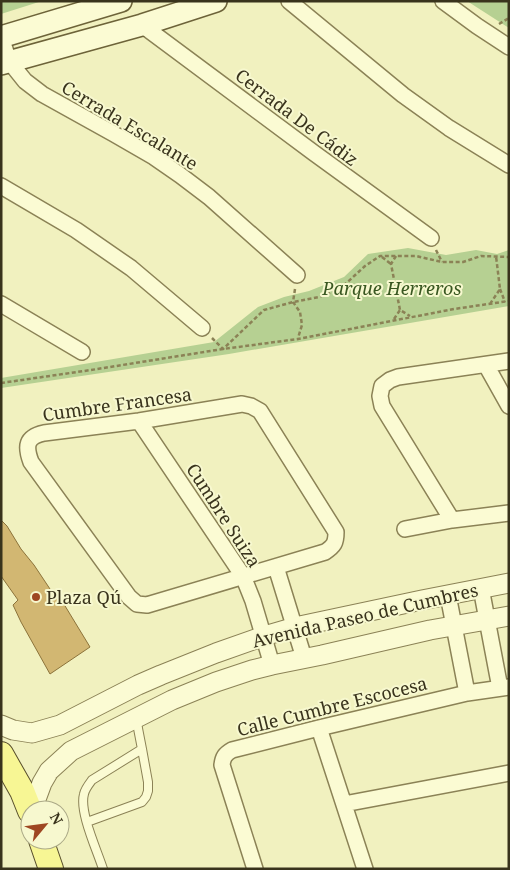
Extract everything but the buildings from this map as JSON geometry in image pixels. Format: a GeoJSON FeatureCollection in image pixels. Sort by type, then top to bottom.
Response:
{"type":"FeatureCollection","features":[{"type":"Feature","properties":{"kind":"main road"},"geometry":{"type":"LineString","coordinates":[[1,37],[121,1]]}},
{"type":"Feature","properties":{"kind":"main road"},"geometry":{"type":"LineString","coordinates":[[5,62],[142,25],[181,6],[216,1]]}},
{"type":"Feature","properties":{"kind":"main road"},"geometry":{"type":"LineString","coordinates":[[1,754],[26,800]]}},
{"type":"Feature","properties":{"kind":"main road"},"geometry":{"type":"LineString","coordinates":[[44,850],[51,869]]}},
{"type":"Feature","properties":{"kind":"street"},"geometry":{"type":"LineString","coordinates":[[289,1],[403,95],[449,128],[509,165]]}},
{"type":"Feature","properties":{"kind":"street"},"geometry":{"type":"LineString","coordinates":[[442,1],[509,47]]}},
{"type":"Feature","properties":{"kind":"street","name":"Cerrada De Cádiz"},"geometry":{"type":"LineString","coordinates":[[142,25],[314,154],[431,238]]}},
{"type":"Feature","properties":{"kind":"street","name":"Cerrada Escalante"},"geometry":{"type":"LineString","coordinates":[[1,37],[5,62],[25,81],[42,94],[122,138],[180,175],[209,197],[297,275]]}},
{"type":"Feature","properties":{"kind":"street"},"geometry":{"type":"LineString","coordinates":[[1,186],[76,230],[123,263],[202,328]]}},
{"type":"Feature","properties":{"kind":"street"},"geometry":{"type":"LineString","coordinates":[[1,304],[82,352]]}},
{"type":"Feature","properties":{"kind":"street"},"geometry":{"type":"LineString","coordinates":[[452,520],[382,406],[380,396],[382,386],[398,377],[509,361]]}},
{"type":"Feature","properties":{"kind":"street"},"geometry":{"type":"LineString","coordinates":[[486,365],[509,406]]}},
{"type":"Feature","properties":{"kind":"street","name":"Cumbre Francesa"},"geometry":{"type":"LineString","coordinates":[[243,576],[147,605],[137,604],[129,597],[31,462],[27,451],[29,442],[35,435],[44,433],[139,421],[242,404],[251,406],[260,411],[336,532],[336,540],[331,548],[276,567]]}},
{"type":"Feature","properties":{"kind":"street","name":"Cumbre Suiza"},"geometry":{"type":"LineString","coordinates":[[139,421],[243,576],[253,601],[272,665]]}},
{"type":"Feature","properties":{"kind":"street"},"geometry":{"type":"LineString","coordinates":[[405,529],[452,520],[509,513]]}},
{"type":"Feature","properties":{"kind":"street"},"geometry":{"type":"LineString","coordinates":[[243,576],[276,567]]}},
{"type":"Feature","properties":{"kind":"street","name":"Cumbre Suiza"},"geometry":{"type":"LineString","coordinates":[[276,567],[304,658]]}},
{"type":"Feature","properties":{"kind":"street","name":"Avenida Paseo de Cumbres"},"geometry":{"type":"LineString","coordinates":[[1,724],[12,730],[32,733],[60,724],[138,685],[216,653],[264,636],[295,627],[509,583]]}},
{"type":"Feature","properties":{"kind":"street"},"geometry":{"type":"LineString","coordinates":[[480,588],[504,687]]}},
{"type":"Feature","properties":{"kind":"street"},"geometry":{"type":"LineString","coordinates":[[448,595],[467,693]]}},
{"type":"Feature","properties":{"kind":"street","name":"Avenida Paseo de Cumbres"},"geometry":{"type":"LineString","coordinates":[[35,800],[49,771],[71,751],[172,700],[216,682],[272,665],[509,616]]}},
{"type":"Feature","properties":{"kind":"street","name":"Calle Cumbre Escocesa"},"geometry":{"type":"LineString","coordinates":[[256,869],[222,765],[226,754],[232,750],[319,728],[467,693],[504,687]]}},
{"type":"Feature","properties":{"kind":"street"},"geometry":{"type":"LineString","coordinates":[[319,728],[366,869]]}},
{"type":"Feature","properties":{"kind":"street"},"geometry":{"type":"LineString","coordinates":[[344,804],[509,773]]}},
{"type":"Feature","properties":{"kind":"lane"},"geometry":{"type":"LineString","coordinates":[[87,822],[142,802],[146,797],[148,782],[136,718]]}},
{"type":"Feature","properties":{"kind":"lane"},"geometry":{"type":"LineString","coordinates":[[103,869],[87,822],[84,794],[92,780],[142,748]]}},
{"type":"Feature","properties":{"kind":"path"},"geometry":{"type":"LineString","coordinates":[[223,349],[264,310],[340,289],[365,266],[380,256],[416,256],[442,262],[463,262],[481,256],[509,257]]}},
{"type":"Feature","properties":{"kind":"path"},"geometry":{"type":"LineString","coordinates":[[380,256],[391,264],[400,310],[393,321]]}},
{"type":"Feature","properties":{"kind":"path"},"geometry":{"type":"LineString","coordinates":[[391,264],[396,256]]}},
{"type":"Feature","properties":{"kind":"path"},"geometry":{"type":"LineString","coordinates":[[1,383],[298,339],[454,309],[507,302],[500,289],[496,256]]}},
{"type":"Feature","properties":{"kind":"path"},"geometry":{"type":"LineString","coordinates":[[297,275],[293,302],[300,312],[302,325],[298,339]]}},
{"type":"Feature","properties":{"kind":"path"},"geometry":{"type":"LineString","coordinates":[[489,305],[500,289]]}},
{"type":"Feature","properties":{"kind":"path"},"geometry":{"type":"LineString","coordinates":[[400,310],[412,317]]}},
{"type":"Feature","properties":{"kind":"path"},"geometry":{"type":"LineString","coordinates":[[202,328],[223,349]]}},
{"type":"Feature","properties":{"kind":"green space"},"geometry":{"type":"Polygon","coordinates":[[[1,1],[42,1],[1,14],[1,1]]]}},
{"type":"Feature","properties":{"kind":"green space"},"geometry":{"type":"Polygon","coordinates":[[[467,1],[509,1],[509,28],[467,1]]]}},
{"type":"Feature","properties":{"kind":"green space","name":"Parque Herreros"},"geometry":{"type":"Polygon","coordinates":[[[408,248],[446,255],[476,250],[497,254],[509,250],[509,306],[229,354],[1,388],[1,378],[214,342],[258,307],[284,297],[309,291],[344,277],[368,254],[408,248]]]}},
{"type":"Feature","properties":{"kind":"place","name":"Plaza Qú"},"geometry":{"type":"Point","coordinates":[36,597]}}]}
